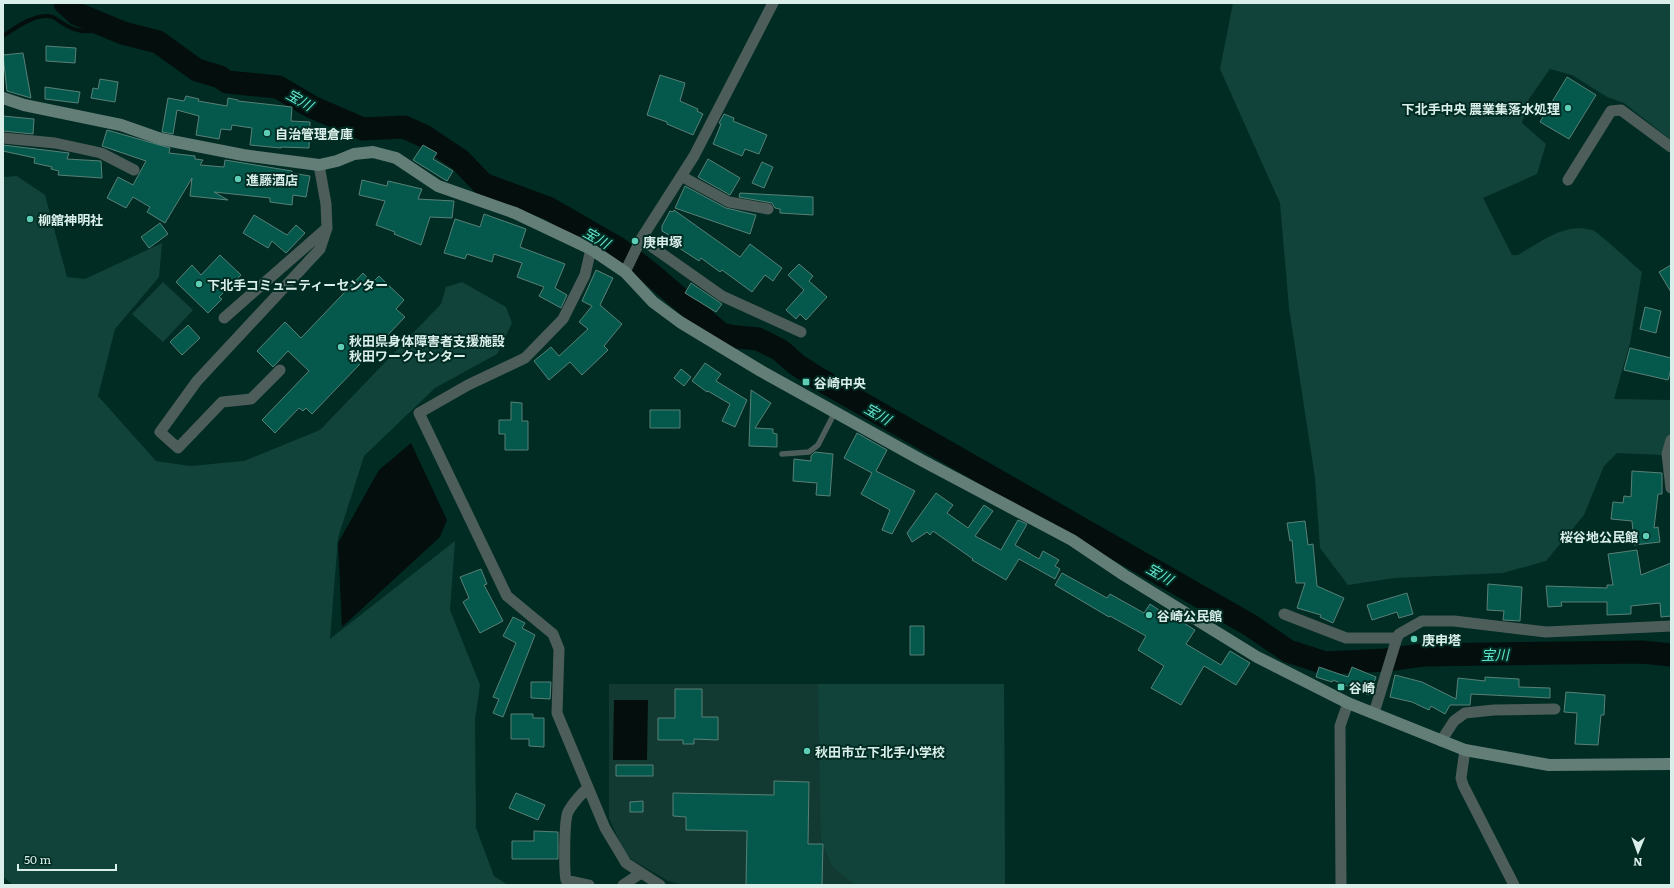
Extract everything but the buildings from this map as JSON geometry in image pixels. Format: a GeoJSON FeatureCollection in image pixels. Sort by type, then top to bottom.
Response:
{"type":"FeatureCollection","features":[{"type":"Feature","properties":{"kind":"street"},"geometry":{"type":"LineString","coordinates":[[626,269],[639,243],[694,156],[773,3]]}},
{"type":"Feature","properties":{"kind":"street"},"geometry":{"type":"LineString","coordinates":[[3,98],[24,105],[121,125],[161,139],[243,155],[319,165],[337,161],[354,154],[373,152],[396,158],[438,186],[515,213],[591,249],[626,269],[653,302],[680,322],[835,412],[966,485],[1072,540],[1124,575],[1257,657],[1348,702],[1465,750],[1549,765],[1671,764]]}},
{"type":"Feature","properties":{"kind":"street"},"geometry":{"type":"LineString","coordinates":[[1568,180],[1611,111],[1621,110],[1671,147]]}},
{"type":"Feature","properties":{"kind":"street"},"geometry":{"type":"LineString","coordinates":[[3,138],[55,143],[101,153],[134,170]]}},
{"type":"Feature","properties":{"kind":"street"},"geometry":{"type":"LineString","coordinates":[[280,370],[251,399],[222,402],[178,448],[160,432],[197,381],[320,249],[327,228],[326,204],[319,165]]}},
{"type":"Feature","properties":{"kind":"street"},"geometry":{"type":"LineString","coordinates":[[682,176],[729,202],[768,208]]}},
{"type":"Feature","properties":{"kind":"street"},"geometry":{"type":"LineString","coordinates":[[224,318],[327,228]]}},
{"type":"Feature","properties":{"kind":"street"},"geometry":{"type":"LineString","coordinates":[[639,243],[722,296],[801,332]]}},
{"type":"Feature","properties":{"kind":"street"},"geometry":{"type":"LineString","coordinates":[[591,249],[585,274],[563,319],[525,358],[468,385],[419,413],[507,596],[553,634],[556,640],[559,649],[557,713],[605,828],[626,863],[660,885]]}},
{"type":"Feature","properties":{"kind":"street"},"geometry":{"type":"LineString","coordinates":[[1671,440],[1667,454],[1671,488]]}},
{"type":"Feature","properties":{"kind":"street"},"geometry":{"type":"LineString","coordinates":[[1284,614],[1346,638],[1395,642]]}},
{"type":"Feature","properties":{"kind":"street"},"geometry":{"type":"LineString","coordinates":[[1374,712],[1388,672],[1395,642],[1399,634],[1422,621],[1454,621],[1546,632],[1671,626]]}},
{"type":"Feature","properties":{"kind":"street"},"geometry":{"type":"LineString","coordinates":[[1341,885],[1340,726],[1348,702]]}},
{"type":"Feature","properties":{"kind":"street"},"geometry":{"type":"LineString","coordinates":[[1441,741],[1454,721],[1465,713],[1494,710],[1555,709]]}},
{"type":"Feature","properties":{"kind":"street"},"geometry":{"type":"LineString","coordinates":[[1465,750],[1461,778],[1463,785],[1514,885]]}},
{"type":"Feature","properties":{"kind":"street"},"geometry":{"type":"LineString","coordinates":[[588,787],[567,813],[564,870],[566,880],[589,885]]}},
{"type":"Feature","properties":{"kind":"street"},"geometry":{"type":"LineString","coordinates":[[623,885],[640,873]]}},
{"type":"Feature","properties":{"kind":"lane"},"geometry":{"type":"LineString","coordinates":[[782,454],[809,452],[818,445],[835,412]]}},
{"type":"Feature","properties":{"kind":"shaded area"},"geometry":{"type":"Polygon","coordinates":[[[1233,3],[1671,3],[1671,140],[1624,103],[1607,97],[1572,75],[1550,69],[1529,99],[1522,123],[1546,144],[1537,174],[1483,198],[1512,255],[1518,255],[1544,239],[1563,231],[1582,228],[1596,232],[1642,272],[1630,343],[1614,399],[1670,400],[1671,433],[1661,455],[1617,453],[1604,466],[1584,515],[1546,561],[1503,573],[1395,578],[1348,585],[1320,548],[1315,478],[1289,308],[1280,203],[1220,69],[1233,3]]]}},
{"type":"Feature","properties":{"kind":"shaded area"},"geometry":{"type":"Polygon","coordinates":[[[17,176],[45,195],[67,277],[85,279],[162,243],[159,277],[115,329],[98,396],[156,461],[190,466],[244,461],[320,430],[441,304],[446,287],[462,282],[506,307],[512,323],[497,354],[435,388],[364,456],[338,538],[330,639],[455,541],[450,610],[480,685],[475,720],[476,828],[494,876],[508,885],[13,885],[3,877],[3,177],[17,176]]]}},
{"type":"Feature","properties":{"kind":"shaded area"},"geometry":{"type":"Polygon","coordinates":[[[163,282],[193,310],[163,342],[132,314],[163,282]]]}},
{"type":"Feature","properties":{"kind":"shaded area"},"geometry":{"type":"Polygon","coordinates":[[[411,443],[447,520],[440,537],[342,627],[338,543],[379,470],[411,443]]]}},
{"type":"Feature","properties":{"kind":"shaded area","name":"秋田市立下北手小学校"},"geometry":{"type":"Polygon","coordinates":[[[609,684],[1004,684],[1005,885],[684,885],[668,881],[626,856],[609,818],[609,684]]]}},
{"type":"Feature","properties":{"kind":"shaded area"},"geometry":{"type":"Polygon","coordinates":[[[818,684],[1004,684],[1005,885],[855,885],[832,866],[821,840],[818,684]]]}},
{"type":"Feature","properties":{"kind":"shaded area"},"geometry":{"type":"Polygon","coordinates":[[[614,700],[648,700],[647,760],[613,760],[614,700]]]}},
{"type":"Feature","properties":{"kind":"waterway","name":"宝川"},"geometry":{"type":"LineString","coordinates":[[65,3],[77,14],[123,33],[158,42],[197,70],[220,77],[227,82],[278,87],[312,107],[363,129],[404,127],[424,136],[460,160],[483,184],[548,208],[619,249],[650,273],[721,334],[758,339],[780,350],[796,364],[814,376],[1250,625],[1288,651],[1325,663],[1386,660],[1423,655],[1642,652],[1671,655]]}},
{"type":"Feature","properties":{"kind":"waterway"},"geometry":{"type":"LineString","coordinates":[[3,36],[34,18],[45,16],[53,17],[75,30],[86,32],[108,27]]}},
{"type":"Feature","properties":{"kind":"place","name":"下北手中央 農業集落水処理"},"geometry":{"type":"Point","coordinates":[1568,108]}},
{"type":"Feature","properties":{"kind":"place","name":"自治管理倉庫"},"geometry":{"type":"Point","coordinates":[267,133]}},
{"type":"Feature","properties":{"kind":"place","name":"進藤酒店"},"geometry":{"type":"Point","coordinates":[238,179]}},
{"type":"Feature","properties":{"kind":"place","name":"柳舘神明社"},"geometry":{"type":"Point","coordinates":[30,219]}},
{"type":"Feature","properties":{"kind":"place","name":"庚申塚"},"geometry":{"type":"Point","coordinates":[635,241]}},
{"type":"Feature","properties":{"kind":"place","name":"下北手コミュニティーセンター"},"geometry":{"type":"Point","coordinates":[199,284]}},
{"type":"Feature","properties":{"kind":"place","name":"秋田県身体障害者支援施設 秋田ワークセンター"},"geometry":{"type":"Point","coordinates":[341,347]}},
{"type":"Feature","properties":{"kind":"place","name":"谷崎中央"},"geometry":{"type":"Point","coordinates":[806,382]}},
{"type":"Feature","properties":{"kind":"place","name":"桜谷地公民館"},"geometry":{"type":"Point","coordinates":[1646,536]}},
{"type":"Feature","properties":{"kind":"place","name":"谷崎公民館"},"geometry":{"type":"Point","coordinates":[1149,615]}},
{"type":"Feature","properties":{"kind":"place","name":"庚申塔"},"geometry":{"type":"Point","coordinates":[1414,639]}},
{"type":"Feature","properties":{"kind":"place","name":"谷崎"},"geometry":{"type":"Point","coordinates":[1341,687]}},
{"type":"Feature","properties":{"kind":"place","name":"秋田市立下北手小学校"},"geometry":{"type":"Point","coordinates":[807,751]}}]}
